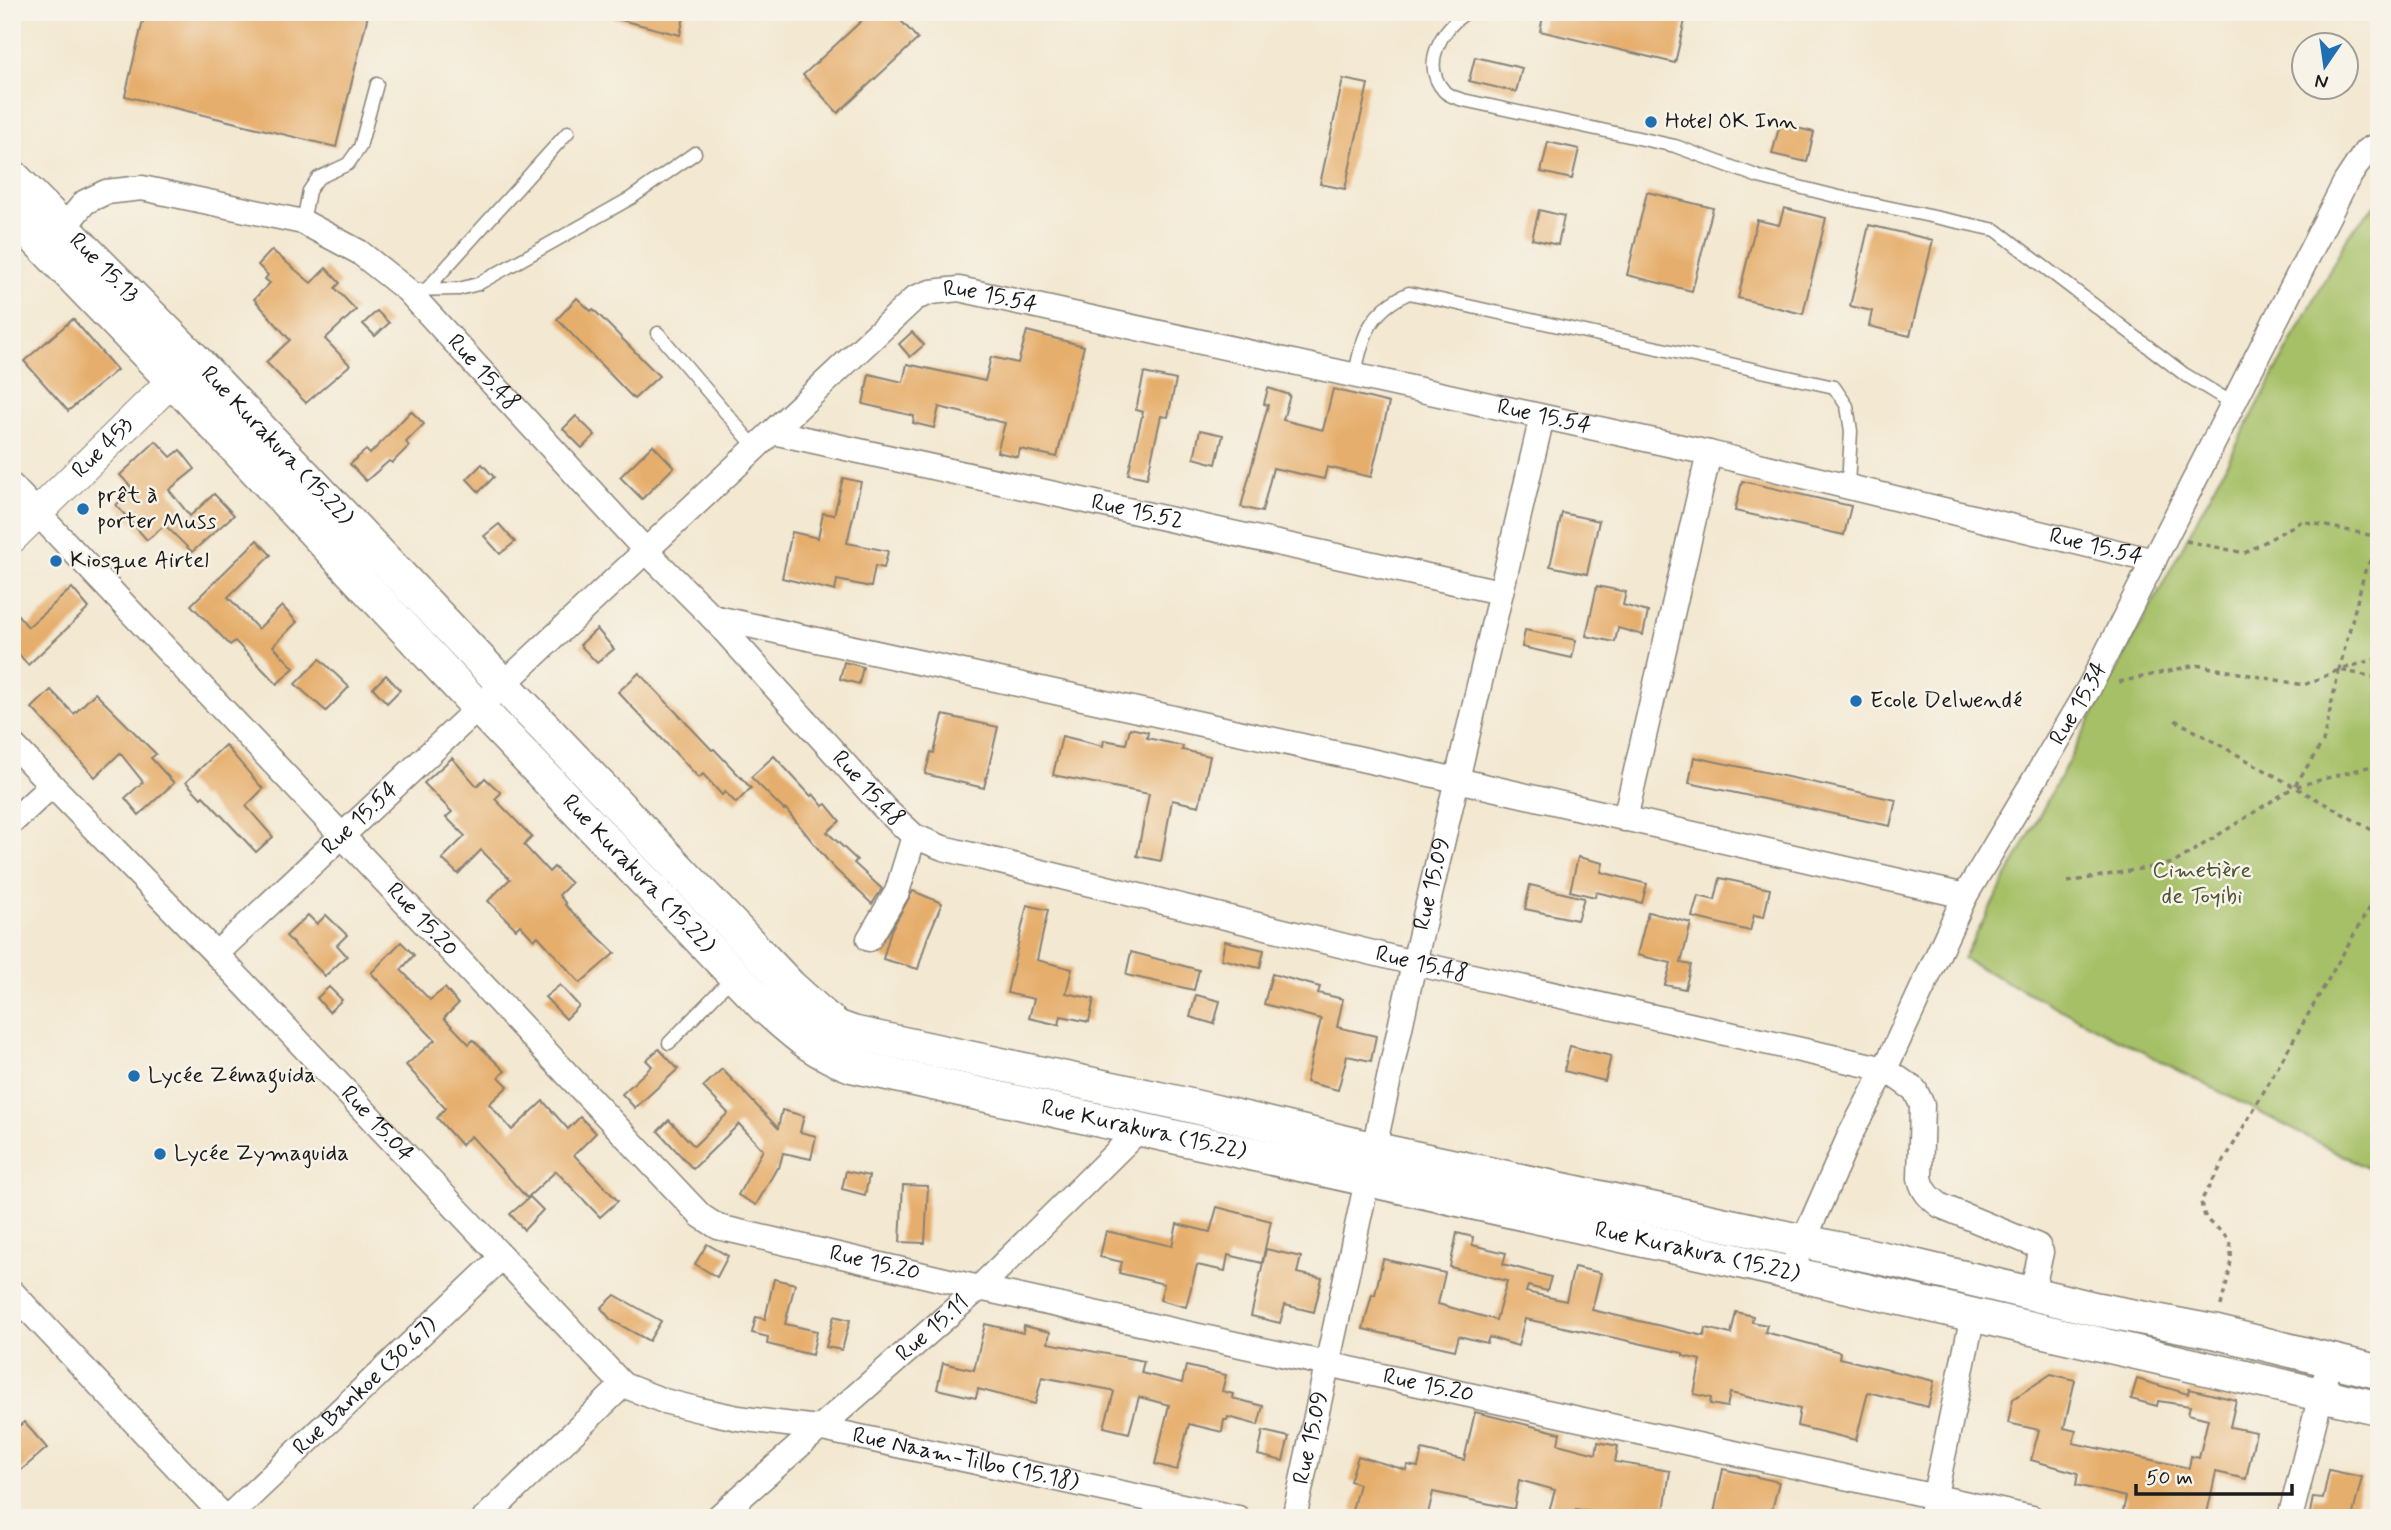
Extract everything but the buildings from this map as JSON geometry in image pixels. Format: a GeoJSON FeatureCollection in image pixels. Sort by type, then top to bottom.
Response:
{"type":"FeatureCollection","features":[{"type":"Feature","properties":{"kind":"main road","name":"Rue 15.13"},"geometry":{"type":"LineString","coordinates":[[12,176],[63,228],[183,370]]}},
{"type":"Feature","properties":{"kind":"main road","name":"Rue 15.13"},"geometry":{"type":"LineString","coordinates":[[12,214],[183,370]]}},
{"type":"Feature","properties":{"kind":"main road","name":"Rue Kurakura (15.22)"},"geometry":{"type":"LineString","coordinates":[[183,370],[503,684],[790,986],[837,1027],[935,1052],[1175,1102],[1371,1165],[1790,1272],[2379,1408]]}},
{"type":"Feature","properties":{"kind":"main road","name":"Rue Kurakura (15.22)"},"geometry":{"type":"LineString","coordinates":[[183,370],[478,707],[766,1008],[807,1044],[829,1057],[853,1066],[1140,1129],[1371,1165],[1803,1241],[2096,1309],[2215,1332],[2379,1372]]}},
{"type":"Feature","properties":{"kind":"street","name":"Rue 15.34"},"geometry":{"type":"LineString","coordinates":[[1790,1272],[1850,1135],[1885,1069],[1965,896],[2089,688],[2345,183],[2367,151],[2379,144]]}},
{"type":"Feature","properties":{"kind":"street","name":"Rue 15.48"},"geometry":{"type":"LineString","coordinates":[[63,228],[85,202],[107,192],[142,188],[303,222],[359,252],[416,290],[646,551],[712,617],[887,811],[914,836],[943,848],[1414,963],[1885,1069]]}},
{"type":"Feature","properties":{"kind":"street","name":"Rue 15.54"},"geometry":{"type":"LineString","coordinates":[[216,954],[915,298],[931,292],[959,289],[1355,375],[1709,453],[2154,561]]}},
{"type":"Feature","properties":{"kind":"street","name":"Rue 453"},"geometry":{"type":"LineString","coordinates":[[12,538],[183,370]]}},
{"type":"Feature","properties":{"kind":"street","name":"Rue 15.09"},"geometry":{"type":"LineString","coordinates":[[1294,1518],[1414,963],[1542,417]]}},
{"type":"Feature","properties":{"kind":"street","name":"Rue 15.52"},"geometry":{"type":"LineString","coordinates":[[764,439],[1500,592]]}},
{"type":"Feature","properties":{"kind":"street"},"geometry":{"type":"LineString","coordinates":[[1625,819],[1709,453]]}},
{"type":"Feature","properties":{"kind":"street","name":"Rue 15.20"},"geometry":{"type":"LineString","coordinates":[[12,486],[701,1216],[718,1227],[1328,1365],[1932,1507],[2032,1518]]}},
{"type":"Feature","properties":{"kind":"street"},"geometry":{"type":"LineString","coordinates":[[712,617],[1457,780],[1965,896]]}},
{"type":"Feature","properties":{"kind":"street","name":"Rue 15.04"},"geometry":{"type":"LineString","coordinates":[[12,744],[216,954],[623,1385]]}},
{"type":"Feature","properties":{"kind":"street"},"geometry":{"type":"LineString","coordinates":[[12,822],[52,785]]}},
{"type":"Feature","properties":{"kind":"street"},"geometry":{"type":"LineString","coordinates":[[869,939],[897,892],[914,836]]}},
{"type":"Feature","properties":{"kind":"street"},"geometry":{"type":"LineString","coordinates":[[1885,1069],[1915,1090],[1922,1105],[1922,1188],[1941,1206],[2038,1246],[2041,1252],[2032,1293]]}},
{"type":"Feature","properties":{"kind":"street","name":"Rue 15.11"},"geometry":{"type":"LineString","coordinates":[[717,1518],[979,1288],[1140,1129]]}},
{"type":"Feature","properties":{"kind":"street","name":"Rue Bankoe (30.67)"},"geometry":{"type":"LineString","coordinates":[[226,1518],[502,1257]]}},
{"type":"Feature","properties":{"kind":"street"},"geometry":{"type":"LineString","coordinates":[[12,1292],[226,1518]]}},
{"type":"Feature","properties":{"kind":"street"},"geometry":{"type":"LineString","coordinates":[[1932,1507],[1973,1315]]}},
{"type":"Feature","properties":{"kind":"street"},"geometry":{"type":"LineString","coordinates":[[2290,1518],[2320,1394],[2331,1361]]}},
{"type":"Feature","properties":{"kind":"street"},"geometry":{"type":"LineString","coordinates":[[485,1518],[623,1385]]}},
{"type":"Feature","properties":{"kind":"street","name":"Rue Naam-Tilbo (15.18)"},"geometry":{"type":"LineString","coordinates":[[623,1385],[664,1401],[700,1410],[738,1418],[818,1428],[1238,1518]]}},
{"type":"Feature","properties":{"kind":"lane"},"geometry":{"type":"LineString","coordinates":[[1467,12],[1443,33],[1434,53],[1436,76],[1445,93],[1463,100],[1675,146],[1759,177],[1835,196],[1996,230],[2184,374],[2234,404]]}},
{"type":"Feature","properties":{"kind":"lane"},"geometry":{"type":"LineString","coordinates":[[303,222],[309,191],[318,178],[348,164],[360,147],[377,84]]}},
{"type":"Feature","properties":{"kind":"lane"},"geometry":{"type":"LineString","coordinates":[[416,290],[568,132]]}},
{"type":"Feature","properties":{"kind":"lane"},"geometry":{"type":"LineString","coordinates":[[416,290],[459,289],[478,284],[631,198],[695,153]]}},
{"type":"Feature","properties":{"kind":"lane"},"geometry":{"type":"LineString","coordinates":[[1355,375],[1373,319],[1390,302],[1409,293],[1834,387],[1847,406],[1851,431],[1848,486]]}},
{"type":"Feature","properties":{"kind":"lane"},"geometry":{"type":"LineString","coordinates":[[658,332],[764,439]]}},
{"type":"Feature","properties":{"kind":"lane"},"geometry":{"type":"LineString","coordinates":[[669,1043],[735,975]]}},
{"type":"Feature","properties":{"kind":"path"},"geometry":{"type":"LineString","coordinates":[[2167,538],[2245,554],[2302,521],[2379,540],[2365,571],[2323,742],[2294,787]]}},
{"type":"Feature","properties":{"kind":"path"},"geometry":{"type":"LineString","coordinates":[[2089,688],[2196,665],[2304,684],[2379,657]]}},
{"type":"Feature","properties":{"kind":"path"},"geometry":{"type":"LineString","coordinates":[[2339,670],[2379,678]]}},
{"type":"Feature","properties":{"kind":"path"},"geometry":{"type":"LineString","coordinates":[[2175,720],[2379,835]]}},
{"type":"Feature","properties":{"kind":"path"},"geometry":{"type":"LineString","coordinates":[[2068,882],[2174,863],[2294,787],[2379,764]]}},
{"type":"Feature","properties":{"kind":"path"},"geometry":{"type":"LineString","coordinates":[[2215,1332],[2232,1255],[2228,1240],[2203,1216],[2201,1201],[2379,891]]}},
{"type":"Feature","properties":{"kind":"green space","name":"Cimetière de Toyibi"},"geometry":{"type":"Polygon","coordinates":[[[2379,200],[2379,1174],[1963,959],[2349,234],[2379,200]]]}},
{"type":"Feature","properties":{"kind":"place","name":"Hotel OK Inn"},"geometry":{"type":"Point","coordinates":[1651,122]}},
{"type":"Feature","properties":{"kind":"place","name":"prêt à porter Muss"},"geometry":{"type":"Point","coordinates":[83,509]}},
{"type":"Feature","properties":{"kind":"place","name":"Kiosque Airtel"},"geometry":{"type":"Point","coordinates":[56,561]}},
{"type":"Feature","properties":{"kind":"place","name":"Ecole Delwendé"},"geometry":{"type":"Point","coordinates":[1856,701]}},
{"type":"Feature","properties":{"kind":"place","name":"Lycée Zémaguida"},"geometry":{"type":"Point","coordinates":[134,1076]}},
{"type":"Feature","properties":{"kind":"place","name":"Lycée Zymaguida"},"geometry":{"type":"Point","coordinates":[160,1154]}}]}
